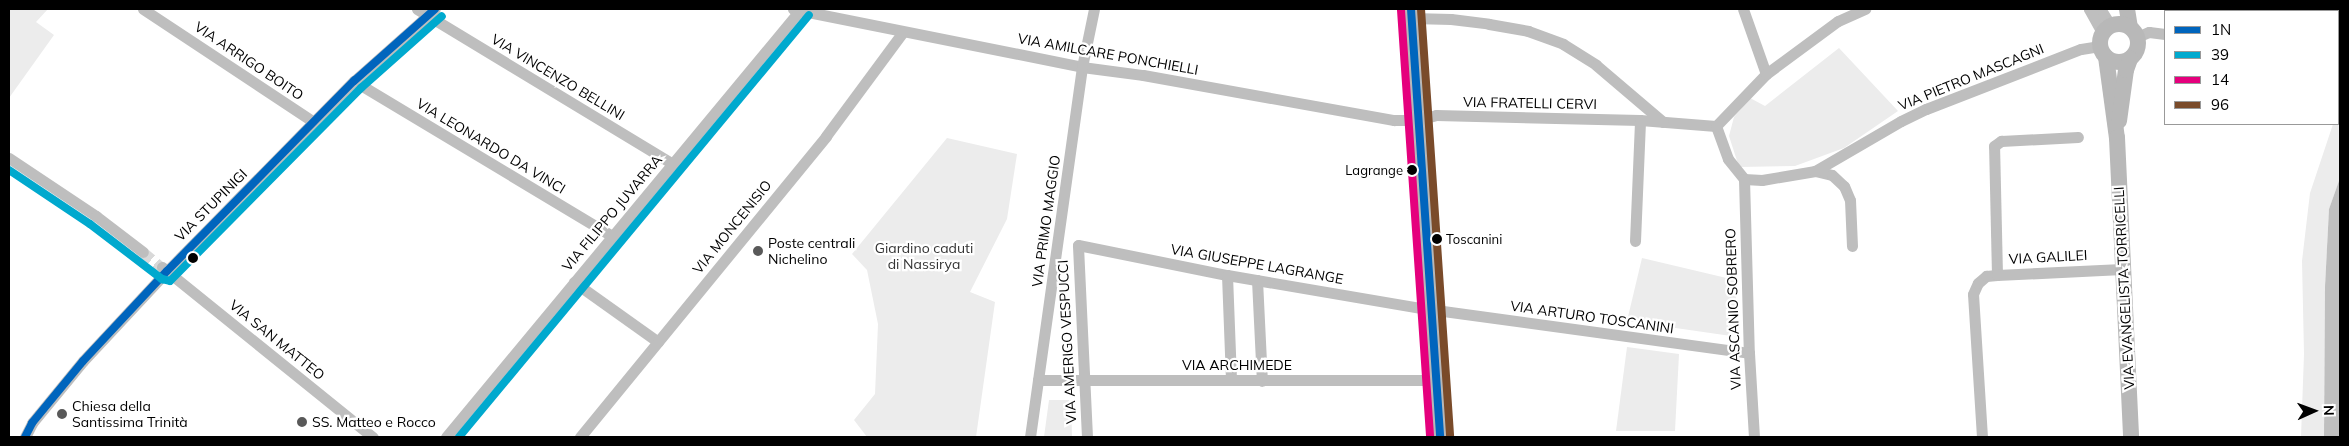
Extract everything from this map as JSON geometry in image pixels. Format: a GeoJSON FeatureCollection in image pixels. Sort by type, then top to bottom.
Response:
{"type":"FeatureCollection","features":[{"type":"Feature","properties":{"kind":"street","name":"VIA ARRIGO BOITO"},"geometry":{"type":"LineString","coordinates":[[143,9],[314,122]]}},
{"type":"Feature","properties":{"kind":"street","name":"VIA VINCENZO BELLINI"},"geometry":{"type":"LineString","coordinates":[[416,9],[431,12],[672,164]]}},
{"type":"Feature","properties":{"kind":"street","name":"VIA PRIMO MAGGIO"},"geometry":{"type":"LineString","coordinates":[[1030,437],[1082,67],[1094,9]]}},
{"type":"Feature","properties":{"kind":"street"},"geometry":{"type":"LineString","coordinates":[[1743,9],[1766,74]]}},
{"type":"Feature","properties":{"kind":"street"},"geometry":{"type":"LineString","coordinates":[[1744,179],[1728,159],[1716,126],[1766,74],[1838,21],[1865,9]]}},
{"type":"Feature","properties":{"kind":"street"},"geometry":{"type":"LineString","coordinates":[[2089,9],[2114,32],[2118,63],[2130,59]]}},
{"type":"Feature","properties":{"kind":"street","name":"VIA EVANGELISTA TORRICELLI"},"geometry":{"type":"LineString","coordinates":[[2127,9],[2114,32],[2122,269],[2131,437]]}},
{"type":"Feature","properties":{"kind":"street","name":"VIA AMILCARE PONCHIELLI"},"geometry":{"type":"LineString","coordinates":[[798,10],[1082,67],[1142,75],[1394,120],[1419,120]]}},
{"type":"Feature","properties":{"kind":"street","name":"VIA FILIPPO JUVARRA"},"geometry":{"type":"LineString","coordinates":[[446,437],[798,10]]}},
{"type":"Feature","properties":{"kind":"street","name":"VIA STUPINIGI"},"geometry":{"type":"LineString","coordinates":[[25,437],[32,423],[83,361],[164,269],[354,81],[431,12]]}},
{"type":"Feature","properties":{"kind":"street"},"geometry":{"type":"LineString","coordinates":[[1440,437],[1411,14],[1528,31],[1563,44],[1596,65],[1663,122]]}},
{"type":"Feature","properties":{"kind":"street","name":"VIA MONCENISIO"},"geometry":{"type":"LineString","coordinates":[[580,437],[826,136],[903,32]]}},
{"type":"Feature","properties":{"kind":"street","name":"VIA EVANGELISTA TORRICELLI"},"geometry":{"type":"LineString","coordinates":[[2114,32],[2138,49],[2130,59],[2126,70],[2117,138]]}},
{"type":"Feature","properties":{"kind":"street","name":"VIA PIETRO MASCAGNI"},"geometry":{"type":"LineString","coordinates":[[1744,179],[1762,180],[1815,171],[1901,121],[1926,109],[2081,49],[2114,32],[2164,34]]}},
{"type":"Feature","properties":{"kind":"street","name":"VIA LEONARDO DA VINCI"},"geometry":{"type":"LineString","coordinates":[[354,81],[612,236]]}},
{"type":"Feature","properties":{"kind":"street","name":"VIA FRATELLI CERVI"},"geometry":{"type":"LineString","coordinates":[[1419,120],[1436,115],[1640,120],[1716,126]]}},
{"type":"Feature","properties":{"kind":"street"},"geometry":{"type":"LineString","coordinates":[[1635,241],[1640,120]]}},
{"type":"Feature","properties":{"kind":"street"},"geometry":{"type":"LineString","coordinates":[[1997,275],[1994,146],[2001,141],[2078,137]]}},
{"type":"Feature","properties":{"kind":"street"},"geometry":{"type":"LineString","coordinates":[[9,158],[96,216],[143,252]]}},
{"type":"Feature","properties":{"kind":"street"},"geometry":{"type":"LineString","coordinates":[[1815,171],[1832,175],[1844,186],[1850,200],[1852,246]]}},
{"type":"Feature","properties":{"kind":"street","name":"VIA ASCANIO SOBRERO"},"geometry":{"type":"LineString","coordinates":[[1744,179],[1749,353],[1754,437]]}},
{"type":"Feature","properties":{"kind":"street","name":"VIA GIUSEPPE LAGRANGE"},"geometry":{"type":"LineString","coordinates":[[1078,245],[1227,275],[1431,310]]}},
{"type":"Feature","properties":{"kind":"street","name":"VIA AMERIGO VESPUCCI"},"geometry":{"type":"LineString","coordinates":[[1078,245],[1087,437]]}},
{"type":"Feature","properties":{"kind":"street","name":"VIA SAN MATTEO"},"geometry":{"type":"LineString","coordinates":[[164,269],[373,437]]}},
{"type":"Feature","properties":{"kind":"street","name":"VIA GALILEI"},"geometry":{"type":"LineString","coordinates":[[1982,437],[1973,294],[1978,283],[1986,276],[2122,269]]}},
{"type":"Feature","properties":{"kind":"street"},"geometry":{"type":"LineString","coordinates":[[1227,275],[1231,380]]}},
{"type":"Feature","properties":{"kind":"street"},"geometry":{"type":"LineString","coordinates":[[1257,280],[1262,381]]}},
{"type":"Feature","properties":{"kind":"street"},"geometry":{"type":"LineString","coordinates":[[574,282],[658,342]]}},
{"type":"Feature","properties":{"kind":"street","name":"VIA ARTURO TOSCANINI"},"geometry":{"type":"LineString","coordinates":[[1431,310],[1749,353]]}},
{"type":"Feature","properties":{"kind":"street","name":"VIA ARCHIMEDE"},"geometry":{"type":"LineString","coordinates":[[1038,380],[1436,380]]}},
{"type":"Feature","properties":{"kind":"green space"},"geometry":{"type":"Polygon","coordinates":[[[9,9],[48,9],[36,22],[54,35],[9,98],[9,9]]]}},
{"type":"Feature","properties":{"kind":"green space"},"geometry":{"type":"Polygon","coordinates":[[[1839,48],[1898,111],[1844,148],[1795,166],[1739,167],[1729,136],[1734,117],[1750,98],[1765,106],[1839,48]]]}},
{"type":"Feature","properties":{"kind":"green space"},"geometry":{"type":"Polygon","coordinates":[[[2340,105],[2340,178],[2329,209],[2325,287],[2324,437],[2301,437],[2304,354],[2302,261],[2310,193],[2333,125],[2339,125],[2340,105]]]}},
{"type":"Feature","properties":{"kind":"green space","name":"Giardino caduti di Nassirya"},"geometry":{"type":"Polygon","coordinates":[[[947,138],[1017,154],[1007,219],[970,292],[995,302],[976,437],[867,437],[854,420],[875,394],[878,324],[867,270],[852,254],[947,138]]]}},
{"type":"Feature","properties":{"kind":"green space"},"geometry":{"type":"Polygon","coordinates":[[[1642,258],[1735,280],[1738,337],[1627,321],[1642,258]]]}},
{"type":"Feature","properties":{"kind":"green space"},"geometry":{"type":"Polygon","coordinates":[[[1627,347],[1679,354],[1675,431],[1616,431],[1627,347]]]}},
{"type":"Feature","properties":{"kind":"green space"},"geometry":{"type":"Polygon","coordinates":[[[1049,400],[1071,400],[1072,437],[1044,437],[1049,400]]]}},
{"type":"Feature","properties":{"kind":"shaded area"},"geometry":{"type":"Polygon","coordinates":[[[2340,178],[2340,437],[2324,437],[2325,287],[2329,209],[2340,178]]]}},
{"type":"Feature","properties":{"kind":"tunnel"},"geometry":{"type":"LineString","coordinates":[[143,252],[161,267]]}},
{"type":"Feature","properties":{"kind":"transit line","name":"1N"},"geometry":{"type":"LineString","coordinates":[[25,437],[32,423],[83,361],[167,271],[354,81],[435,9]]}},
{"type":"Feature","properties":{"kind":"transit line","name":"1N"},"geometry":{"type":"LineString","coordinates":[[1411,9],[1440,437]]}},
{"type":"Feature","properties":{"kind":"transit line","name":"96"},"geometry":{"type":"LineString","coordinates":[[1421,9],[1450,436]]}},
{"type":"Feature","properties":{"kind":"transit line","name":"14"},"geometry":{"type":"LineString","coordinates":[[1401,10],[1430,437]]}},
{"type":"Feature","properties":{"kind":"transit line","name":"39"},"geometry":{"type":"LineString","coordinates":[[459,437],[809,15]]}},
{"type":"Feature","properties":{"kind":"transit line","name":"39"},"geometry":{"type":"LineString","coordinates":[[9,170],[90,224],[162,279],[170,281],[361,88],[442,16]]}},
{"type":"Feature","properties":{"kind":"place","name":"Lagrange"},"geometry":{"type":"Point","coordinates":[1412,170]}},
{"type":"Feature","properties":{"kind":"place","name":"Toscanini"},"geometry":{"type":"Point","coordinates":[1437,239]}},
{"type":"Feature","properties":{"kind":"place","name":"Poste centrali Nichelino"},"geometry":{"type":"Point","coordinates":[758,251]}},
{"type":"Feature","properties":{"kind":"place","name":"Chiesa della Santissima Trinità"},"geometry":{"type":"Point","coordinates":[62,414]}},
{"type":"Feature","properties":{"kind":"place","name":"SS. Matteo e Rocco"},"geometry":{"type":"Point","coordinates":[302,422]}}]}
